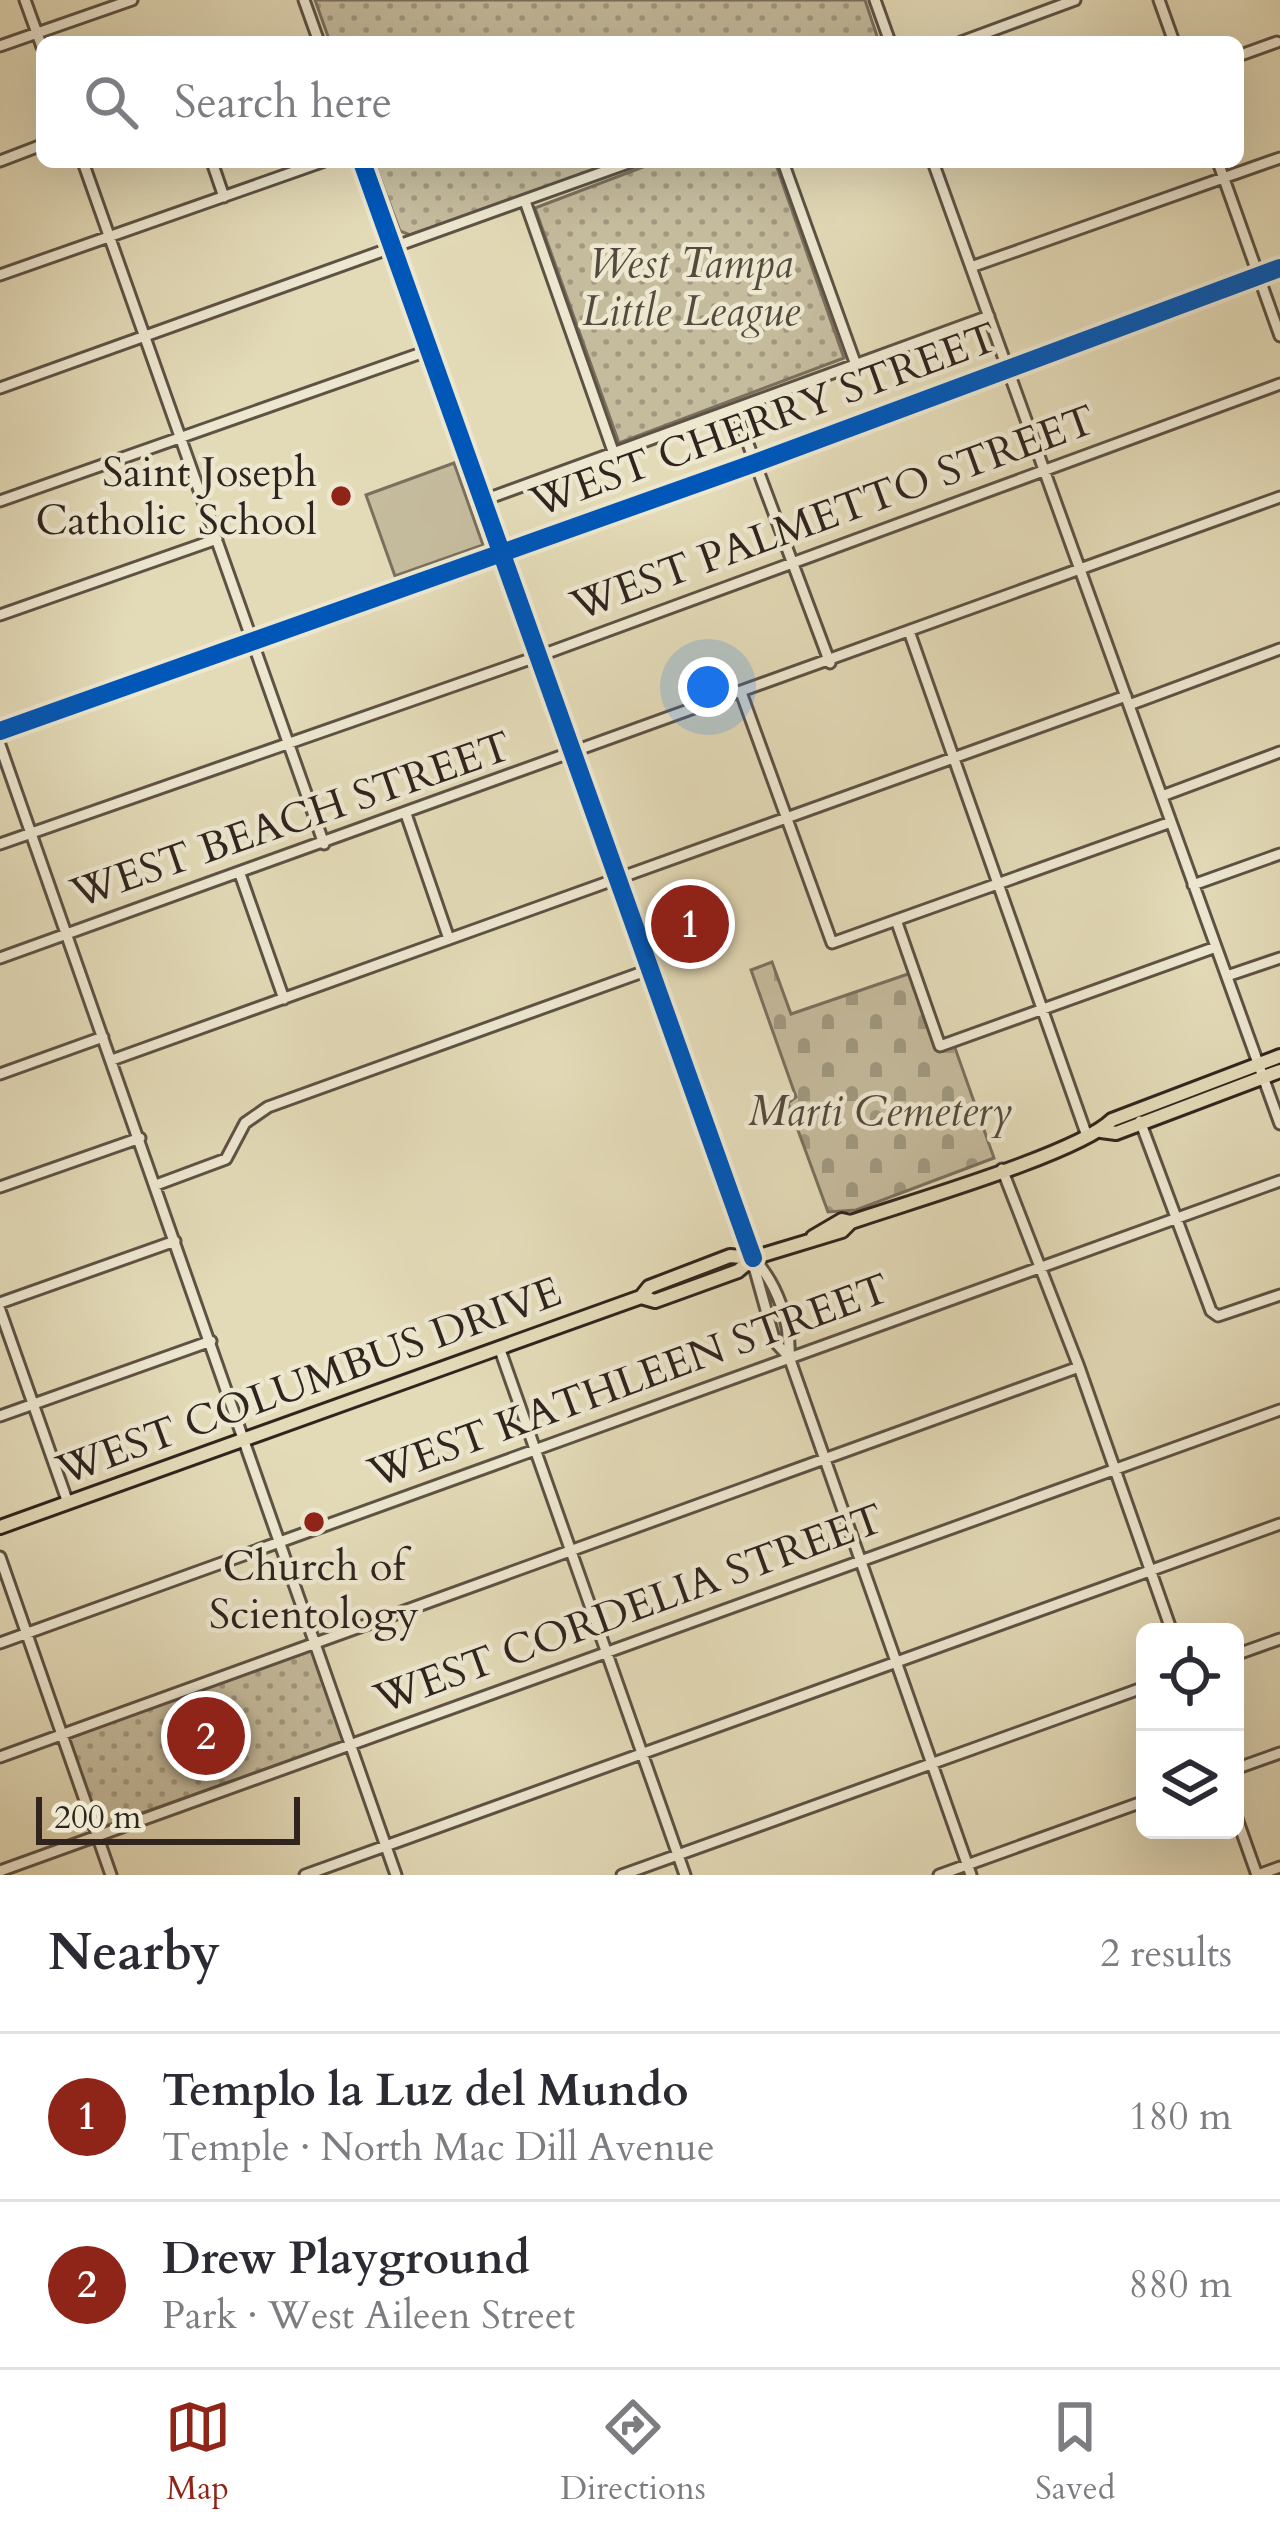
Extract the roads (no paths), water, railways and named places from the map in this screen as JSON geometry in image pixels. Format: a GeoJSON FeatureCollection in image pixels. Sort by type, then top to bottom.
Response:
{"type":"FeatureCollection","features":[{"type":"Feature","properties":{"kind":"main road","name":"WEST COLUMBUS DRIVE"},"geometry":{"type":"LineString","coordinates":[[0,1527],[641,1297],[649,1287],[730,1256],[753,1258],[842,1231],[851,1222],[1261,1070],[1280,1056]]}},
{"type":"Feature","properties":{"kind":"main road","name":"WEST COLUMBUS DRIVE"},"geometry":{"type":"LineString","coordinates":[[1261,1070],[1280,1071]]}},
{"type":"Feature","properties":{"kind":"street"},"geometry":{"type":"LineString","coordinates":[[25,0],[38,36]]}},
{"type":"Feature","properties":{"kind":"street"},"geometry":{"type":"LineString","coordinates":[[0,46],[132,0]]}},
{"type":"Feature","properties":{"kind":"street"},"geometry":{"type":"LineString","coordinates":[[304,0],[317,36]]}},
{"type":"Feature","properties":{"kind":"street"},"geometry":{"type":"LineString","coordinates":[[875,0],[888,36]]}},
{"type":"Feature","properties":{"kind":"street"},"geometry":{"type":"LineString","coordinates":[[978,36],[1075,0]]}},
{"type":"Feature","properties":{"kind":"street"},"geometry":{"type":"LineString","coordinates":[[1159,0],[1172,36]]}},
{"type":"Feature","properties":{"kind":"street"},"geometry":{"type":"LineString","coordinates":[[1244,54],[1277,43]]}},
{"type":"Feature","properties":{"kind":"street"},"geometry":{"type":"LineString","coordinates":[[0,161],[36,148]]}},
{"type":"Feature","properties":{"kind":"street"},"geometry":{"type":"LineString","coordinates":[[971,267],[1280,158]]}},
{"type":"Feature","properties":{"kind":"street"},"geometry":{"type":"LineString","coordinates":[[85,168],[324,844]]}},
{"type":"Feature","properties":{"kind":"street"},"geometry":{"type":"LineString","coordinates":[[214,168],[224,196]]}},
{"type":"Feature","properties":{"kind":"street"},"geometry":{"type":"LineString","coordinates":[[0,275],[305,168]]}},
{"type":"Feature","properties":{"kind":"street"},"geometry":{"type":"LineString","coordinates":[[364,168],[753,1258],[768,1273],[790,1336],[789,1357],[970,1870]]}},
{"type":"Feature","properties":{"kind":"street"},"geometry":{"type":"LineString","coordinates":[[0,388],[615,168]]}},
{"type":"Feature","properties":{"kind":"street"},"geometry":{"type":"LineString","coordinates":[[786,168],[856,365]]}},
{"type":"Feature","properties":{"kind":"street"},"geometry":{"type":"LineString","coordinates":[[939,168],[1280,1124]]}},
{"type":"Feature","properties":{"kind":"street"},"geometry":{"type":"LineString","coordinates":[[1220,168],[1280,336]]}},
{"type":"Feature","properties":{"kind":"street"},"geometry":{"type":"LineString","coordinates":[[525,201],[614,454]]}},
{"type":"Feature","properties":{"kind":"street","name":"WEST CHERRY STREET"},"geometry":{"type":"LineString","coordinates":[[0,731],[755,463],[1280,268]]}},
{"type":"Feature","properties":{"kind":"street"},"geometry":{"type":"LineString","coordinates":[[484,500],[989,316]]}},
{"type":"Feature","properties":{"kind":"street"},"geometry":{"type":"LineString","coordinates":[[0,501],[430,350]]}},
{"type":"Feature","properties":{"kind":"street","name":"WEST PALMETTO STREET"},"geometry":{"type":"LineString","coordinates":[[0,844],[539,656],[1280,384]]}},
{"type":"Feature","properties":{"kind":"street"},"geometry":{"type":"LineString","coordinates":[[735,409],[830,663]]}},
{"type":"Feature","properties":{"kind":"street","name":"WEST BEACH STREET"},"geometry":{"type":"LineString","coordinates":[[0,958],[742,695],[1280,497]]}},
{"type":"Feature","properties":{"kind":"street"},"geometry":{"type":"LineString","coordinates":[[0,615],[217,538]]}},
{"type":"Feature","properties":{"kind":"street"},"geometry":{"type":"LineString","coordinates":[[910,634],[998,884],[1094,1134]]}},
{"type":"Feature","properties":{"kind":"street"},"geometry":{"type":"LineString","coordinates":[[112,1060],[953,758],[1280,650]]}},
{"type":"Feature","properties":{"kind":"street"},"geometry":{"type":"LineString","coordinates":[[742,695],[832,943],[1171,822]]}},
{"type":"Feature","properties":{"kind":"street"},"geometry":{"type":"LineString","coordinates":[[0,745],[396,1875]]}},
{"type":"Feature","properties":{"kind":"street"},"geometry":{"type":"LineString","coordinates":[[1162,796],[1280,752]]}},
{"type":"Feature","properties":{"kind":"street"},"geometry":{"type":"LineString","coordinates":[[406,814],[449,939]]}},
{"type":"Feature","properties":{"kind":"street"},"geometry":{"type":"LineString","coordinates":[[1193,885],[1280,854]]}},
{"type":"Feature","properties":{"kind":"street"},"geometry":{"type":"LineString","coordinates":[[240,874],[284,998]]}},
{"type":"Feature","properties":{"kind":"street"},"geometry":{"type":"LineString","coordinates":[[896,920],[940,1046],[1216,947]]}},
{"type":"Feature","properties":{"kind":"street"},"geometry":{"type":"LineString","coordinates":[[1227,976],[1280,958]]}},
{"type":"Feature","properties":{"kind":"street"},"geometry":{"type":"LineString","coordinates":[[156,1185],[226,1159],[245,1123],[268,1107],[651,968]]}},
{"type":"Feature","properties":{"kind":"street"},"geometry":{"type":"LineString","coordinates":[[0,1074],[103,1037]]}},
{"type":"Feature","properties":{"kind":"street"},"geometry":{"type":"LineString","coordinates":[[1139,1117],[1211,1311],[1218,1316],[1280,1295]]}},
{"type":"Feature","properties":{"kind":"street"},"geometry":{"type":"LineString","coordinates":[[0,1187],[140,1138]]}},
{"type":"Feature","properties":{"kind":"street"},"geometry":{"type":"LineString","coordinates":[[1002,1169],[1027,1245],[1042,1269],[1079,1367],[1169,1623]]}},
{"type":"Feature","properties":{"kind":"street","name":"WEST KATHLEEN STREET"},"geometry":{"type":"LineString","coordinates":[[0,1643],[1280,1181]]}},
{"type":"Feature","properties":{"kind":"street"},"geometry":{"type":"LineString","coordinates":[[68,1503],[0,1306],[176,1241]]}},
{"type":"Feature","properties":{"kind":"street"},"geometry":{"type":"LineString","coordinates":[[0,1416],[211,1341]]}},
{"type":"Feature","properties":{"kind":"street"},"geometry":{"type":"LineString","coordinates":[[500,1347],[685,1875]]}},
{"type":"Feature","properties":{"kind":"street"},"geometry":{"type":"LineString","coordinates":[[0,1757],[1079,1367]]}},
{"type":"Feature","properties":{"kind":"street","name":"WEST CORDELIA STREET"},"geometry":{"type":"LineString","coordinates":[[0,1871],[1280,1410]]}},
{"type":"Feature","properties":{"kind":"street"},"geometry":{"type":"LineString","coordinates":[[305,1875],[1280,1524]]}},
{"type":"Feature","properties":{"kind":"street"},"geometry":{"type":"LineString","coordinates":[[0,1558],[111,1875]]}},
{"type":"Feature","properties":{"kind":"street"},"geometry":{"type":"LineString","coordinates":[[1244,1652],[1280,1639]]}},
{"type":"Feature","properties":{"kind":"street"},"geometry":{"type":"LineString","coordinates":[[622,1875],[1136,1690]]}},
{"type":"Feature","properties":{"kind":"street"},"geometry":{"type":"LineString","coordinates":[[1244,1766],[1280,1753]]}},
{"type":"Feature","properties":{"kind":"street"},"geometry":{"type":"LineString","coordinates":[[939,1875],[970,1870],[1136,1805]]}},
{"type":"Feature","properties":{"kind":"street"},"geometry":{"type":"LineString","coordinates":[[1244,1837],[1258,1875],[1280,1867]]}},
{"type":"Feature","properties":{"kind":"place","name":"Saint Joseph Catholic School"},"geometry":{"type":"Point","coordinates":[341,496]}},
{"type":"Feature","properties":{"kind":"place","name":"Templo la Luz del Mundo"},"geometry":{"type":"Point","coordinates":[690,924]}},
{"type":"Feature","properties":{"kind":"place","name":"Church of Scientology"},"geometry":{"type":"Point","coordinates":[314,1522]}},
{"type":"Feature","properties":{"kind":"place","name":"Drew Playground"},"geometry":{"type":"Point","coordinates":[206,1736]}},
{"type":"Feature","properties":{"kind":"park label","name":"West Tampa Little League"},"geometry":{"type":"Point","coordinates":[691,287]}},
{"type":"Feature","properties":{"kind":"park label","name":"Marti Cemetery"},"geometry":{"type":"Point","coordinates":[880,1111]}}]}
